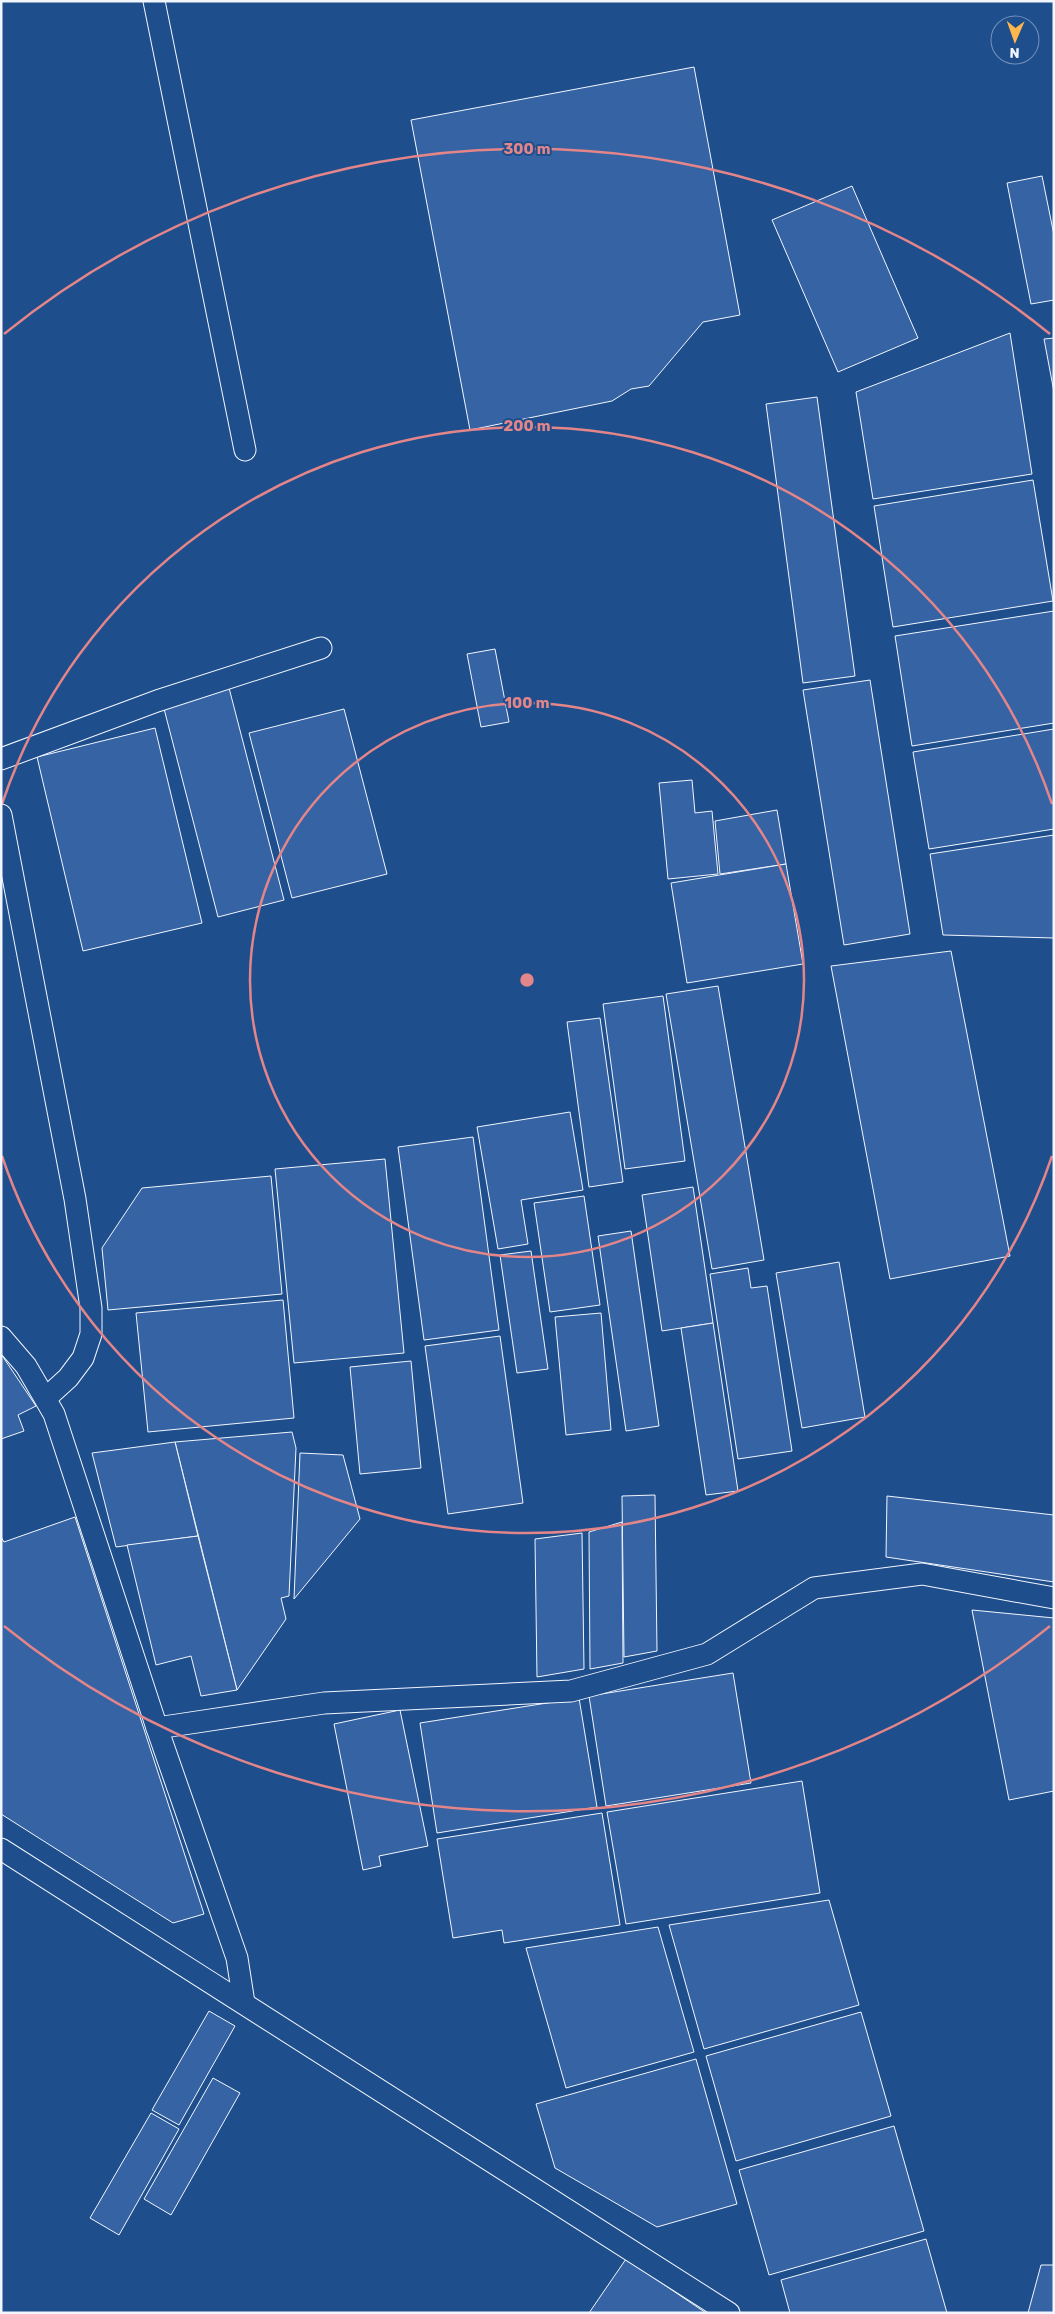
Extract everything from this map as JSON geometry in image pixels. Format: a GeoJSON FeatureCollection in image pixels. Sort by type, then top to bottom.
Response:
{"type":"FeatureCollection","features":[{"type":"Feature","properties":{"kind":"street"},"geometry":{"type":"LineString","coordinates":[[154,1],[244,450]]}},
{"type":"Feature","properties":{"kind":"street"},"geometry":{"type":"LineString","coordinates":[[1,759],[157,701],[321,648]]}},
{"type":"Feature","properties":{"kind":"street"},"geometry":{"type":"LineString","coordinates":[[1,815],[75,1199],[92,1315],[91,1334],[83,1358],[68,1378],[46,1398]]}},
{"type":"Feature","properties":{"kind":"street"},"geometry":{"type":"LineString","coordinates":[[1,1337],[17,1354],[46,1398],[54,1414],[236,1958],[244,2003]]}},
{"type":"Feature","properties":{"kind":"street"},"geometry":{"type":"LineString","coordinates":[[158,1728],[324,1703],[571,1691],[708,1654],[814,1588],[922,1574],[1054,1598]]}},
{"type":"Feature","properties":{"kind":"street"},"geometry":{"type":"LineString","coordinates":[[1,1849],[730,2313]]}},
{"type":"Feature","properties":{"kind":"building"},"geometry":{"type":"Polygon","coordinates":[[[694,67],[740,315],[703,322],[649,386],[631,389],[612,401],[470,430],[411,120],[694,67]]]}},
{"type":"Feature","properties":{"kind":"building"},"geometry":{"type":"Polygon","coordinates":[[[1042,176],[1054,235],[1054,300],[1031,304],[1007,183],[1042,176]]]}},
{"type":"Feature","properties":{"kind":"building"},"geometry":{"type":"Polygon","coordinates":[[[852,186],[918,338],[838,372],[772,220],[852,186]]]}},
{"type":"Feature","properties":{"kind":"building"},"geometry":{"type":"Polygon","coordinates":[[[1010,333],[1032,474],[873,499],[856,392],[1010,333]]]}},
{"type":"Feature","properties":{"kind":"building"},"geometry":{"type":"Polygon","coordinates":[[[1054,338],[1054,392],[1044,339],[1054,338]]]}},
{"type":"Feature","properties":{"kind":"building"},"geometry":{"type":"Polygon","coordinates":[[[817,397],[855,676],[803,683],[766,404],[817,397]]]}},
{"type":"Feature","properties":{"kind":"building"},"geometry":{"type":"Polygon","coordinates":[[[1033,480],[1053,601],[893,627],[874,506],[1033,480]]]}},
{"type":"Feature","properties":{"kind":"building"},"geometry":{"type":"Polygon","coordinates":[[[1054,611],[1054,723],[912,746],[895,636],[1054,611]]]}},
{"type":"Feature","properties":{"kind":"building"},"geometry":{"type":"Polygon","coordinates":[[[495,649],[509,722],[481,727],[467,654],[495,649]]]}},
{"type":"Feature","properties":{"kind":"building"},"geometry":{"type":"Polygon","coordinates":[[[870,680],[910,934],[844,945],[803,690],[870,680]]]}},
{"type":"Feature","properties":{"kind":"building"},"geometry":{"type":"Polygon","coordinates":[[[228,684],[284,900],[218,917],[162,701],[228,684]]]}},
{"type":"Feature","properties":{"kind":"building"},"geometry":{"type":"Polygon","coordinates":[[[344,709],[387,874],[292,898],[249,733],[344,709]]]}},
{"type":"Feature","properties":{"kind":"building"},"geometry":{"type":"Polygon","coordinates":[[[155,728],[202,923],[83,951],[37,757],[155,728]]]}},
{"type":"Feature","properties":{"kind":"building"},"geometry":{"type":"Polygon","coordinates":[[[1054,729],[1054,829],[929,849],[913,752],[1054,729]]]}},
{"type":"Feature","properties":{"kind":"building"},"geometry":{"type":"Polygon","coordinates":[[[692,780],[695,813],[712,811],[718,874],[668,879],[659,783],[692,780]]]}},
{"type":"Feature","properties":{"kind":"building"},"geometry":{"type":"Polygon","coordinates":[[[777,810],[786,864],[720,874],[715,821],[777,810]]]}},
{"type":"Feature","properties":{"kind":"building"},"geometry":{"type":"Polygon","coordinates":[[[1054,835],[1054,938],[943,935],[930,854],[1054,835]]]}},
{"type":"Feature","properties":{"kind":"building"},"geometry":{"type":"Polygon","coordinates":[[[786,864],[803,964],[687,983],[671,883],[786,864]]]}},
{"type":"Feature","properties":{"kind":"building"},"geometry":{"type":"Polygon","coordinates":[[[951,951],[1010,1256],[890,1279],[831,966],[951,951]]]}},
{"type":"Feature","properties":{"kind":"building"},"geometry":{"type":"Polygon","coordinates":[[[718,986],[764,1260],[712,1269],[666,994],[718,986]]]}},
{"type":"Feature","properties":{"kind":"building"},"geometry":{"type":"Polygon","coordinates":[[[663,996],[685,1161],[625,1169],[603,1004],[663,996]]]}},
{"type":"Feature","properties":{"kind":"building"},"geometry":{"type":"Polygon","coordinates":[[[600,1018],[623,1182],[589,1187],[567,1022],[600,1018]]]}},
{"type":"Feature","properties":{"kind":"building"},"geometry":{"type":"Polygon","coordinates":[[[570,1112],[583,1190],[521,1200],[528,1244],[498,1249],[477,1127],[570,1112]]]}},
{"type":"Feature","properties":{"kind":"building"},"geometry":{"type":"Polygon","coordinates":[[[473,1137],[499,1330],[424,1340],[398,1147],[473,1137]]]}},
{"type":"Feature","properties":{"kind":"building"},"geometry":{"type":"Polygon","coordinates":[[[385,1159],[404,1353],[294,1363],[275,1169],[385,1159]]]}},
{"type":"Feature","properties":{"kind":"building"},"geometry":{"type":"Polygon","coordinates":[[[271,1176],[282,1294],[108,1310],[102,1248],[142,1188],[271,1176]]]}},
{"type":"Feature","properties":{"kind":"building"},"geometry":{"type":"Polygon","coordinates":[[[693,1187],[713,1323],[662,1331],[642,1195],[693,1187]]]}},
{"type":"Feature","properties":{"kind":"building"},"geometry":{"type":"Polygon","coordinates":[[[584,1196],[600,1305],[550,1312],[534,1203],[584,1196]]]}},
{"type":"Feature","properties":{"kind":"building"},"geometry":{"type":"Polygon","coordinates":[[[631,1231],[659,1426],[626,1431],[598,1236],[631,1231]]]}},
{"type":"Feature","properties":{"kind":"building"},"geometry":{"type":"Polygon","coordinates":[[[531,1251],[548,1369],[517,1373],[500,1255],[531,1251]]]}},
{"type":"Feature","properties":{"kind":"building"},"geometry":{"type":"Polygon","coordinates":[[[839,1262],[865,1417],[802,1428],[776,1273],[839,1262]]]}},
{"type":"Feature","properties":{"kind":"building"},"geometry":{"type":"Polygon","coordinates":[[[748,1268],[751,1288],[767,1286],[792,1451],[738,1459],[710,1274],[748,1268]]]}},
{"type":"Feature","properties":{"kind":"building"},"geometry":{"type":"Polygon","coordinates":[[[283,1300],[294,1418],[148,1432],[136,1313],[283,1300]]]}},
{"type":"Feature","properties":{"kind":"building"},"geometry":{"type":"Polygon","coordinates":[[[601,1313],[611,1430],[566,1435],[555,1317],[601,1313]]]}},
{"type":"Feature","properties":{"kind":"building"},"geometry":{"type":"Polygon","coordinates":[[[713,1323],[738,1491],[706,1495],[681,1328],[713,1323]]]}},
{"type":"Feature","properties":{"kind":"building"},"geometry":{"type":"Polygon","coordinates":[[[500,1336],[523,1503],[448,1514],[425,1346],[500,1336]]]}},
{"type":"Feature","properties":{"kind":"building"},"geometry":{"type":"Polygon","coordinates":[[[1,1354],[36,1406],[18,1415],[24,1431],[1,1439],[1,1354]]]}},
{"type":"Feature","properties":{"kind":"building"},"geometry":{"type":"Polygon","coordinates":[[[411,1361],[421,1468],[360,1474],[350,1367],[411,1361]]]}},
{"type":"Feature","properties":{"kind":"building"},"geometry":{"type":"Polygon","coordinates":[[[292,1432],[296,1448],[289,1596],[281,1598],[286,1619],[237,1690],[175,1442],[292,1432]]]}},
{"type":"Feature","properties":{"kind":"building"},"geometry":{"type":"Polygon","coordinates":[[[175,1442],[198,1536],[116,1547],[92,1453],[175,1442]]]}},
{"type":"Feature","properties":{"kind":"building"},"geometry":{"type":"Polygon","coordinates":[[[300,1453],[343,1455],[360,1519],[294,1599],[300,1453]]]}},
{"type":"Feature","properties":{"kind":"building"},"geometry":{"type":"Polygon","coordinates":[[[655,1495],[657,1651],[624,1657],[622,1496],[655,1495]]]}},
{"type":"Feature","properties":{"kind":"building"},"geometry":{"type":"Polygon","coordinates":[[[887,1496],[1054,1515],[1054,1582],[886,1557],[887,1496]]]}},
{"type":"Feature","properties":{"kind":"building"},"geometry":{"type":"Polygon","coordinates":[[[75,1517],[204,1914],[173,1923],[1,1814],[1,1537],[4,1542],[75,1517]]]}},
{"type":"Feature","properties":{"kind":"building"},"geometry":{"type":"Polygon","coordinates":[[[622,1522],[623,1663],[590,1669],[589,1532],[622,1522]]]}},
{"type":"Feature","properties":{"kind":"building"},"geometry":{"type":"Polygon","coordinates":[[[582,1533],[584,1669],[537,1677],[535,1539],[582,1533]]]}},
{"type":"Feature","properties":{"kind":"building"},"geometry":{"type":"Polygon","coordinates":[[[198,1536],[237,1690],[201,1696],[191,1656],[156,1665],[127,1545],[198,1536]]]}},
{"type":"Feature","properties":{"kind":"building"},"geometry":{"type":"Polygon","coordinates":[[[972,1610],[1054,1618],[1054,1791],[1009,1800],[972,1610]]]}},
{"type":"Feature","properties":{"kind":"building"},"geometry":{"type":"Polygon","coordinates":[[[733,1673],[751,1783],[606,1806],[589,1696],[733,1673]]]}},
{"type":"Feature","properties":{"kind":"building"},"geometry":{"type":"Polygon","coordinates":[[[579,1698],[597,1807],[437,1833],[420,1723],[579,1698]]]}},
{"type":"Feature","properties":{"kind":"building"},"geometry":{"type":"Polygon","coordinates":[[[400,1710],[428,1846],[379,1856],[381,1866],[363,1870],[334,1724],[400,1710]]]}},
{"type":"Feature","properties":{"kind":"building"},"geometry":{"type":"Polygon","coordinates":[[[802,1781],[820,1893],[626,1924],[607,1812],[802,1781]]]}},
{"type":"Feature","properties":{"kind":"building"},"geometry":{"type":"Polygon","coordinates":[[[602,1813],[620,1925],[504,1943],[502,1930],[453,1938],[437,1839],[602,1813]]]}},
{"type":"Feature","properties":{"kind":"building"},"geometry":{"type":"Polygon","coordinates":[[[829,1900],[859,2005],[704,2049],[669,1925],[829,1900]]]}},
{"type":"Feature","properties":{"kind":"building"},"geometry":{"type":"Polygon","coordinates":[[[658,1927],[694,2052],[566,2088],[526,1948],[658,1927]]]}},
{"type":"Feature","properties":{"kind":"building"},"geometry":{"type":"Polygon","coordinates":[[[209,2011],[235,2026],[179,2125],[152,2110],[209,2011]]]}},
{"type":"Feature","properties":{"kind":"building"},"geometry":{"type":"Polygon","coordinates":[[[861,2012],[891,2116],[736,2161],[706,2056],[861,2012]]]}},
{"type":"Feature","properties":{"kind":"building"},"geometry":{"type":"Polygon","coordinates":[[[696,2059],[737,2204],[657,2227],[555,2168],[536,2104],[696,2059]]]}},
{"type":"Feature","properties":{"kind":"building"},"geometry":{"type":"Polygon","coordinates":[[[213,2078],[240,2093],[171,2215],[144,2199],[213,2078]]]}},
{"type":"Feature","properties":{"kind":"building"},"geometry":{"type":"Polygon","coordinates":[[[151,2113],[179,2129],[119,2235],[90,2218],[151,2113]]]}},
{"type":"Feature","properties":{"kind":"building"},"geometry":{"type":"Polygon","coordinates":[[[894,2126],[924,2231],[769,2275],[739,2170],[894,2126]]]}},
{"type":"Feature","properties":{"kind":"building"},"geometry":{"type":"Polygon","coordinates":[[[926,2239],[947,2313],[790,2313],[781,2280],[926,2239]]]}},
{"type":"Feature","properties":{"kind":"building"},"geometry":{"type":"Polygon","coordinates":[[[626,2259],[706,2313],[589,2313],[626,2259]]]}},
{"type":"Feature","properties":{"kind":"building"},"geometry":{"type":"Polygon","coordinates":[[[1041,2265],[1054,2265],[1054,2313],[1028,2313],[1041,2265]]]}}]}
